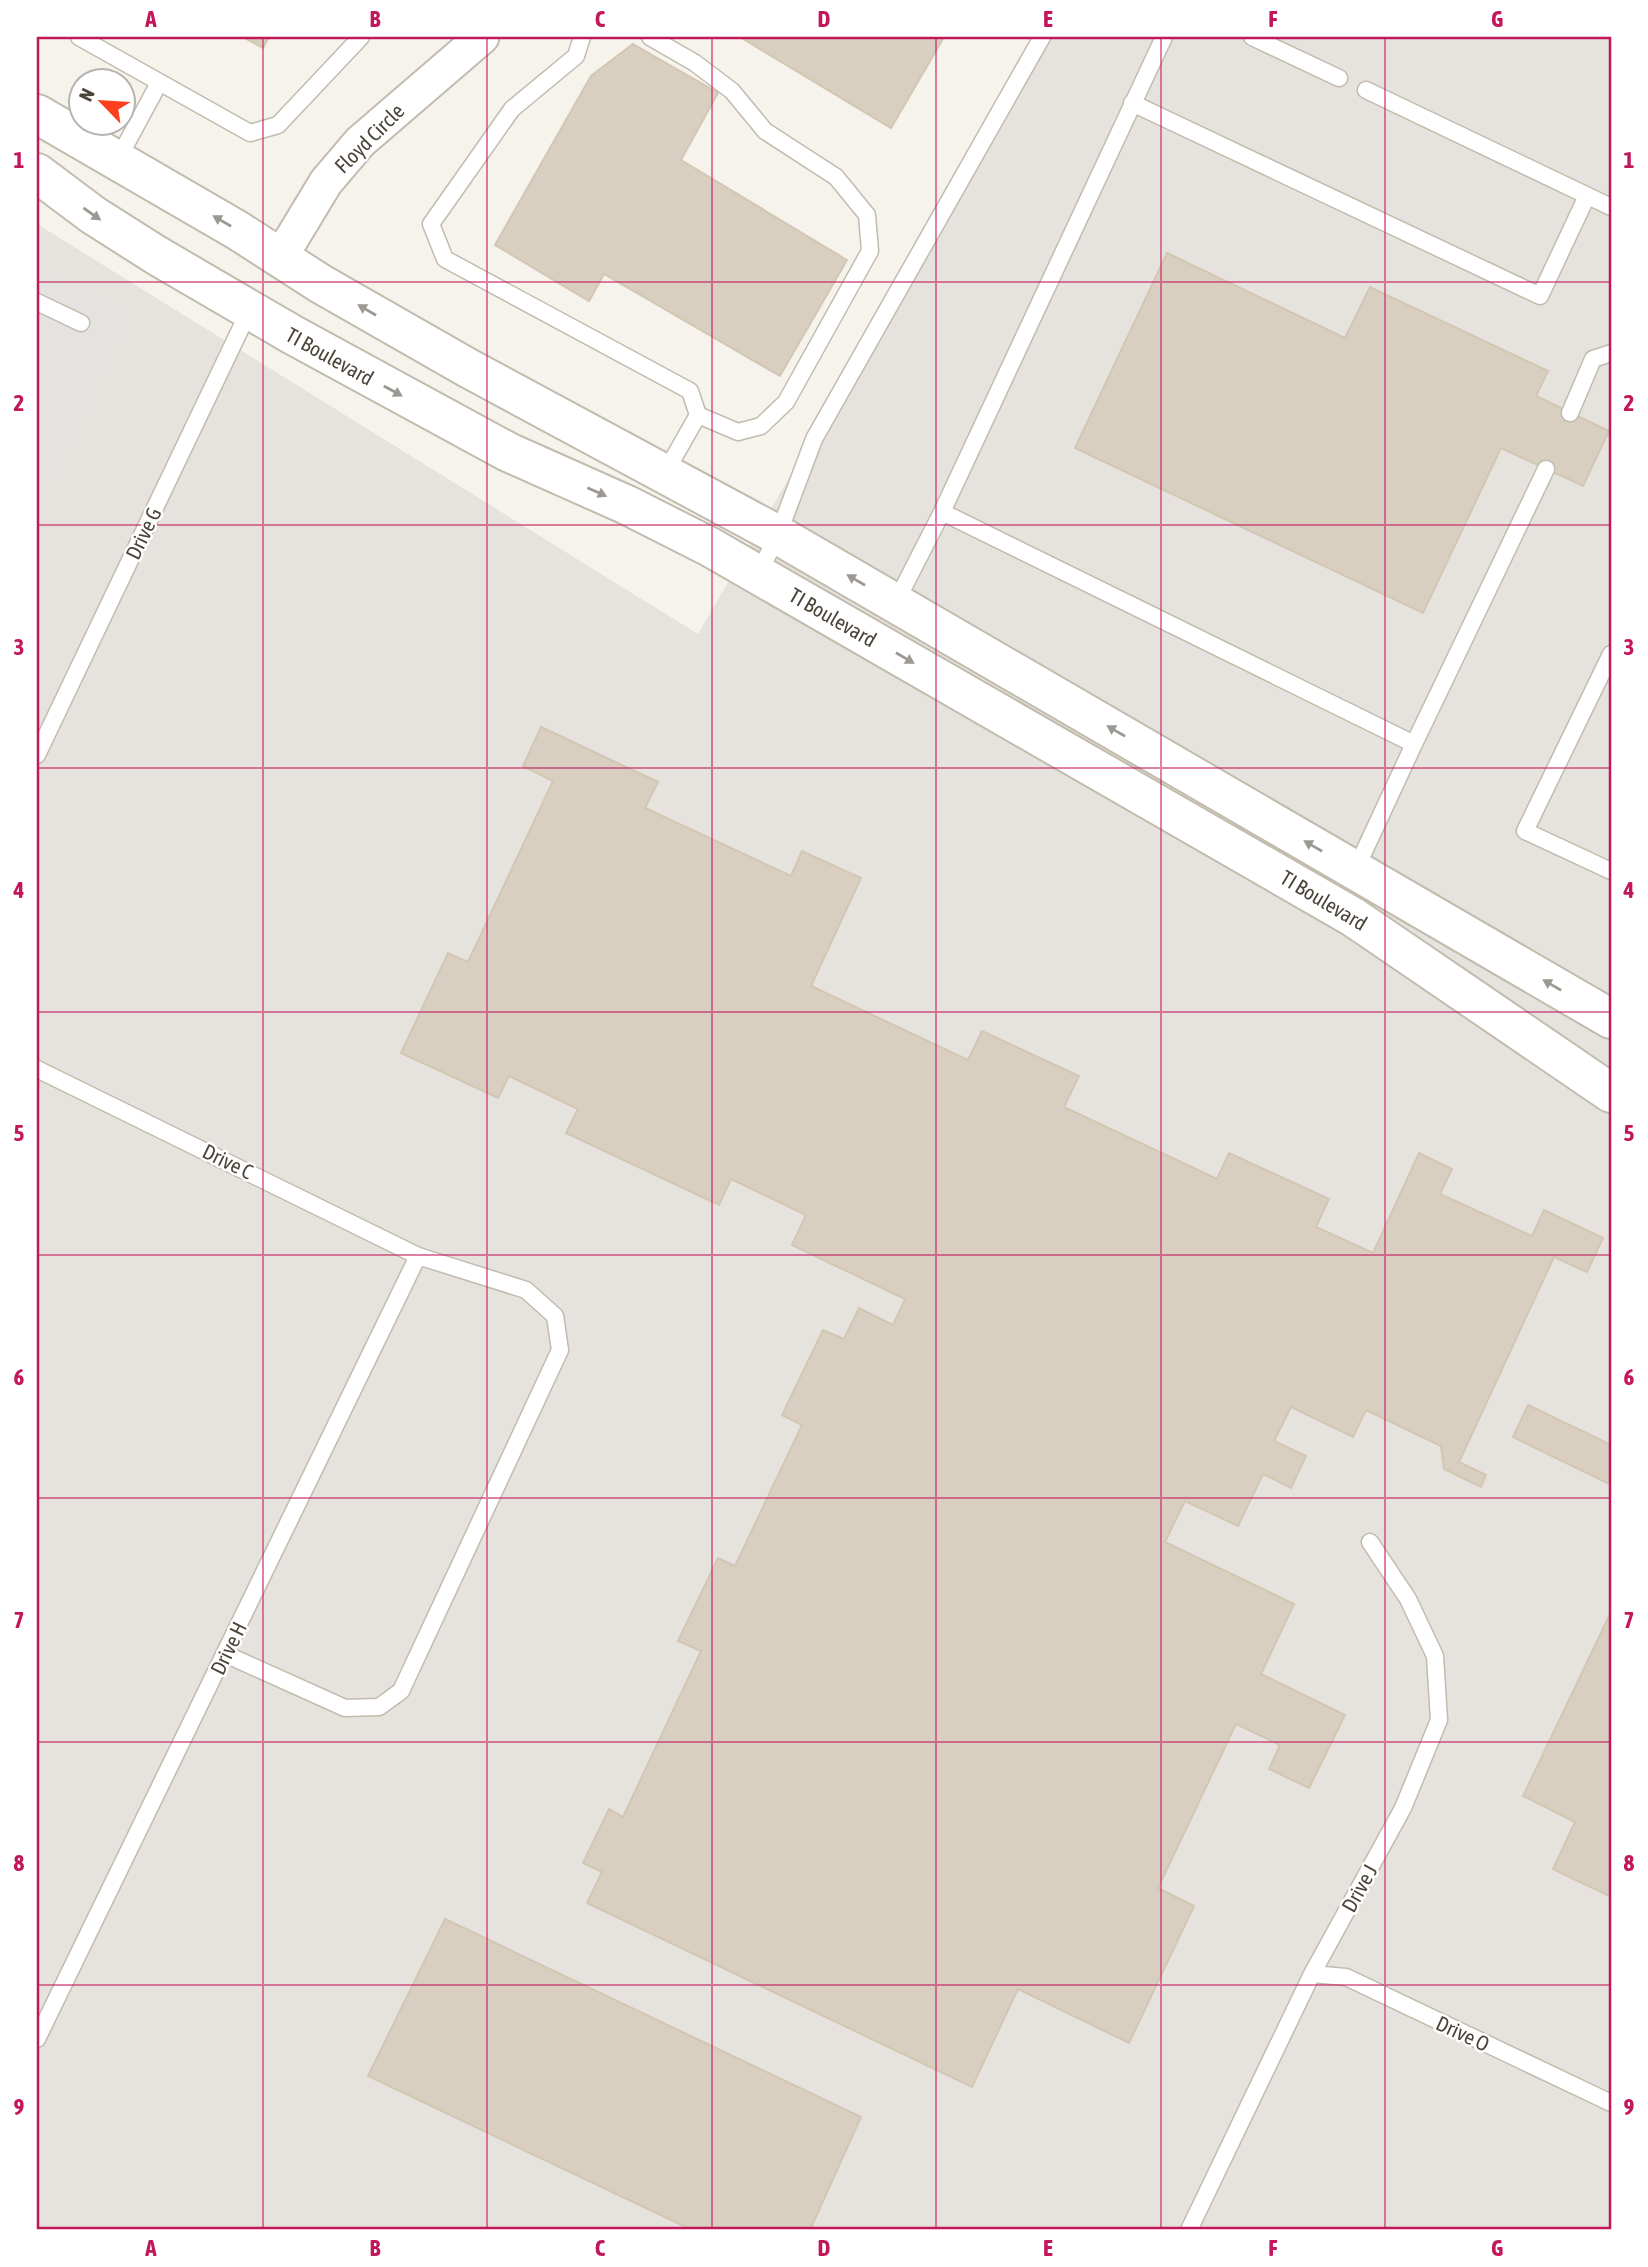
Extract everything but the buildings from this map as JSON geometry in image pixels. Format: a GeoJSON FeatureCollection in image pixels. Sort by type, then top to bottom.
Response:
{"type":"FeatureCollection","features":[{"type":"Feature","properties":{"kind":"street","name":"Floyd Circle"},"geometry":{"type":"LineString","coordinates":[[280,258],[326,182],[360,142],[482,37]]}},
{"type":"Feature","properties":{"kind":"street","name":"TI Boulevard"},"geometry":{"type":"LineString","coordinates":[[37,114],[468,368],[665,473],[896,602],[1611,1019]]}},
{"type":"Feature","properties":{"kind":"street","name":"TI Boulevard"},"geometry":{"type":"LineString","coordinates":[[37,173],[93,215],[249,311],[508,452],[627,505],[758,574],[1353,916],[1611,1093]]}},
{"type":"Feature","properties":{"kind":"street"},"geometry":{"type":"LineString","coordinates":[[249,311],[280,258]]}},
{"type":"Feature","properties":{"kind":"lane"},"geometry":{"type":"LineString","coordinates":[[79,37],[250,133],[278,125],[361,37]]}},
{"type":"Feature","properties":{"kind":"lane"},"geometry":{"type":"LineString","coordinates":[[582,37],[576,56],[512,109],[431,223],[445,259],[690,391],[698,415],[665,473]]}},
{"type":"Feature","properties":{"kind":"lane"},"geometry":{"type":"LineString","coordinates":[[650,37],[695,63],[732,91],[765,131],[836,177],[867,215],[870,251],[786,402],[761,426],[738,432],[698,415]]}},
{"type":"Feature","properties":{"kind":"lane"},"geometry":{"type":"LineString","coordinates":[[758,574],[778,535],[814,439],[1042,37]]}},
{"type":"Feature","properties":{"kind":"lane"},"geometry":{"type":"LineString","coordinates":[[896,602],[942,512],[1164,37]]}},
{"type":"Feature","properties":{"kind":"lane"},"geometry":{"type":"LineString","coordinates":[[1252,37],[1339,78]]}},
{"type":"Feature","properties":{"kind":"lane"},"geometry":{"type":"LineString","coordinates":[[117,160],[159,83]]}},
{"type":"Feature","properties":{"kind":"lane"},"geometry":{"type":"LineString","coordinates":[[1366,89],[1611,207]]}},
{"type":"Feature","properties":{"kind":"lane"},"geometry":{"type":"LineString","coordinates":[[1132,103],[1540,296],[1587,196]]}},
{"type":"Feature","properties":{"kind":"lane"},"geometry":{"type":"LineString","coordinates":[[37,302],[81,323]]}},
{"type":"Feature","properties":{"kind":"lane","name":"Drive G"},"geometry":{"type":"LineString","coordinates":[[37,755],[249,311]]}},
{"type":"Feature","properties":{"kind":"lane"},"geometry":{"type":"LineString","coordinates":[[1570,413],[1593,359],[1611,353]]}},
{"type":"Feature","properties":{"kind":"lane"},"geometry":{"type":"LineString","coordinates":[[1355,871],[1546,469]]}},
{"type":"Feature","properties":{"kind":"lane"},"geometry":{"type":"LineString","coordinates":[[942,512],[1414,744]]}},
{"type":"Feature","properties":{"kind":"lane"},"geometry":{"type":"LineString","coordinates":[[1611,654],[1525,831],[1611,871]]}},
{"type":"Feature","properties":{"kind":"lane","name":"Drive C"},"geometry":{"type":"LineString","coordinates":[[37,1069],[418,1256],[526,1290],[555,1316],[560,1350],[401,1691],[379,1707],[345,1708],[225,1654]]}},
{"type":"Feature","properties":{"kind":"lane","name":"Drive H"},"geometry":{"type":"LineString","coordinates":[[37,2039],[418,1256]]}},
{"type":"Feature","properties":{"kind":"lane","name":"Drive J"},"geometry":{"type":"LineString","coordinates":[[1189,2230],[1312,1974],[1403,1808],[1439,1720],[1435,1656],[1408,1600],[1370,1542]]}},
{"type":"Feature","properties":{"kind":"lane","name":"Drive O"},"geometry":{"type":"LineString","coordinates":[[1312,1974],[1346,1977],[1611,2103]]}},
{"type":"Feature","properties":{"kind":"shaded area"},"geometry":{"type":"Polygon","coordinates":[[[1046,37],[1611,37],[1611,2230],[37,2230],[37,224],[698,634],[1046,37]]]}},
{"type":"Feature","properties":{"kind":"shaded area"},"geometry":{"type":"Polygon","coordinates":[[[37,267],[130,311],[37,512],[37,267]]]}}]}
